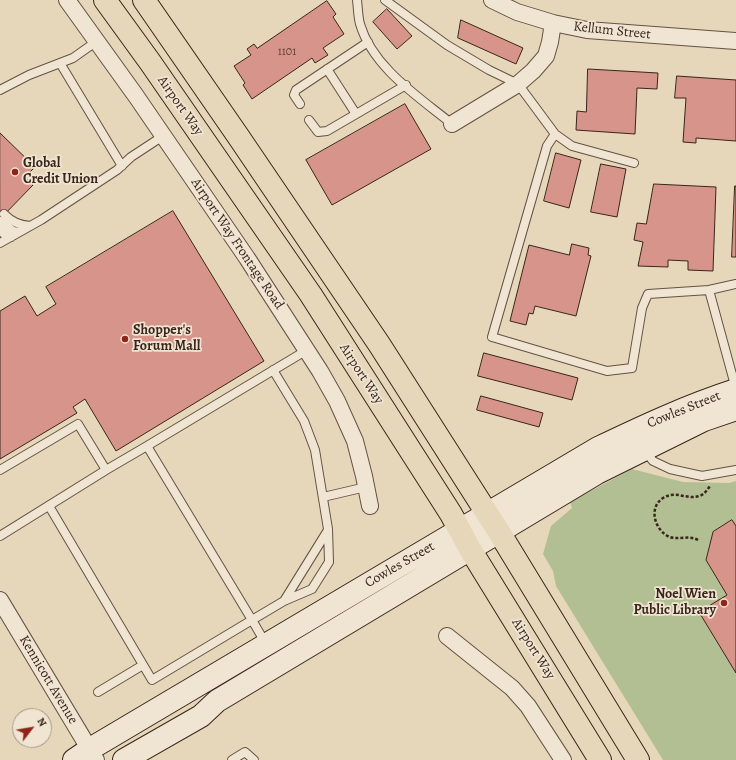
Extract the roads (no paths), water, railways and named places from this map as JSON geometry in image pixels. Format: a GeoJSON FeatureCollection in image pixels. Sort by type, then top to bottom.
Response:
{"type":"FeatureCollection","features":[{"type":"Feature","properties":{"kind":"main road","name":"Airport Way"},"geometry":{"type":"LineString","coordinates":[[105,0],[159,75],[311,295],[460,530],[470,549],[600,760]]}},
{"type":"Feature","properties":{"kind":"main road"},"geometry":{"type":"LineString","coordinates":[[144,0],[379,344],[499,532],[638,760]]}},
{"type":"Feature","properties":{"kind":"main road","name":"Cowles Street"},"geometry":{"type":"LineString","coordinates":[[124,760],[201,716],[272,654],[460,530],[598,448],[666,416],[700,402],[736,390]]}},
{"type":"Feature","properties":{"kind":"main road","name":"Cowles Street"},"geometry":{"type":"LineString","coordinates":[[86,756],[272,654],[470,549],[597,473],[704,420],[736,409]]}},
{"type":"Feature","properties":{"kind":"street","name":"Airport Way Frontage Road"},"geometry":{"type":"LineString","coordinates":[[67,0],[247,258],[307,350],[337,400],[355,441],[370,506]]}},
{"type":"Feature","properties":{"kind":"street","name":"Kellum Street"},"geometry":{"type":"LineString","coordinates":[[492,0],[517,12],[553,23],[587,30],[736,41]]}},
{"type":"Feature","properties":{"kind":"street"},"geometry":{"type":"LineString","coordinates":[[452,124],[518,84],[533,71],[546,56],[553,23]]}},
{"type":"Feature","properties":{"kind":"street","name":"Kennicott Avenue"},"geometry":{"type":"LineString","coordinates":[[0,600],[86,756]]}},
{"type":"Feature","properties":{"kind":"street"},"geometry":{"type":"LineString","coordinates":[[447,636],[512,688],[528,706],[560,759]]}},
{"type":"Feature","properties":{"kind":"lane"},"geometry":{"type":"LineString","coordinates":[[357,0],[360,24],[368,42],[382,64],[452,124]]}},
{"type":"Feature","properties":{"kind":"lane"},"geometry":{"type":"LineString","coordinates":[[385,0],[447,45],[489,70],[518,84],[555,134],[572,146],[634,163]]}},
{"type":"Feature","properties":{"kind":"lane"},"geometry":{"type":"LineString","coordinates":[[0,90],[29,75],[73,58],[97,42]]}},
{"type":"Feature","properties":{"kind":"lane"},"geometry":{"type":"LineString","coordinates":[[300,104],[294,95],[296,90],[368,42]]}},
{"type":"Feature","properties":{"kind":"lane"},"geometry":{"type":"LineString","coordinates":[[60,63],[122,166]]}},
{"type":"Feature","properties":{"kind":"lane"},"geometry":{"type":"LineString","coordinates":[[328,69],[356,114]]}},
{"type":"Feature","properties":{"kind":"lane"},"geometry":{"type":"LineString","coordinates":[[309,120],[318,132],[328,131],[406,85]]}},
{"type":"Feature","properties":{"kind":"lane"},"geometry":{"type":"LineString","coordinates":[[555,134],[546,146],[492,337],[607,371],[632,368],[642,308],[648,294],[709,290],[736,284]]}},
{"type":"Feature","properties":{"kind":"lane"},"geometry":{"type":"LineString","coordinates":[[0,243],[30,226],[111,174],[131,157],[163,136]]}},
{"type":"Feature","properties":{"kind":"lane"},"geometry":{"type":"LineString","coordinates":[[2,217],[20,225],[30,226]]}},
{"type":"Feature","properties":{"kind":"lane"},"geometry":{"type":"LineString","coordinates":[[2,217],[13,231],[19,232]]}},
{"type":"Feature","properties":{"kind":"lane"},"geometry":{"type":"LineString","coordinates":[[0,230],[6,236],[11,237]]}},
{"type":"Feature","properties":{"kind":"lane"},"geometry":{"type":"LineString","coordinates":[[709,290],[736,390]]}},
{"type":"Feature","properties":{"kind":"lane"},"geometry":{"type":"LineString","coordinates":[[0,536],[106,470],[307,350]]}},
{"type":"Feature","properties":{"kind":"lane"},"geometry":{"type":"LineString","coordinates":[[49,506],[152,680],[284,601],[312,590],[329,562],[328,529],[316,450],[304,421],[273,370]]}},
{"type":"Feature","properties":{"kind":"lane"},"geometry":{"type":"LineString","coordinates":[[0,470],[78,424],[106,470]]}},
{"type":"Feature","properties":{"kind":"lane"},"geometry":{"type":"LineString","coordinates":[[147,446],[272,654]]}},
{"type":"Feature","properties":{"kind":"lane"},"geometry":{"type":"LineString","coordinates":[[644,449],[653,461],[670,468],[702,476],[736,470]]}},
{"type":"Feature","properties":{"kind":"lane"},"geometry":{"type":"LineString","coordinates":[[323,497],[366,487]]}},
{"type":"Feature","properties":{"kind":"lane"},"geometry":{"type":"LineString","coordinates":[[284,601],[328,529]]}},
{"type":"Feature","properties":{"kind":"lane"},"geometry":{"type":"LineString","coordinates":[[98,692],[143,665]]}},
{"type":"Feature","properties":{"kind":"lane"},"geometry":{"type":"LineString","coordinates":[[232,760],[245,752],[254,760]]}},
{"type":"Feature","properties":{"kind":"place","name":"Global Credit Union"},"geometry":{"type":"Point","coordinates":[15,172]}},
{"type":"Feature","properties":{"kind":"place","name":"Shopper's Forum Mall"},"geometry":{"type":"Point","coordinates":[125,339]}},
{"type":"Feature","properties":{"kind":"place","name":"Noel Wien Public Library"},"geometry":{"type":"Point","coordinates":[724,603]}}]}
